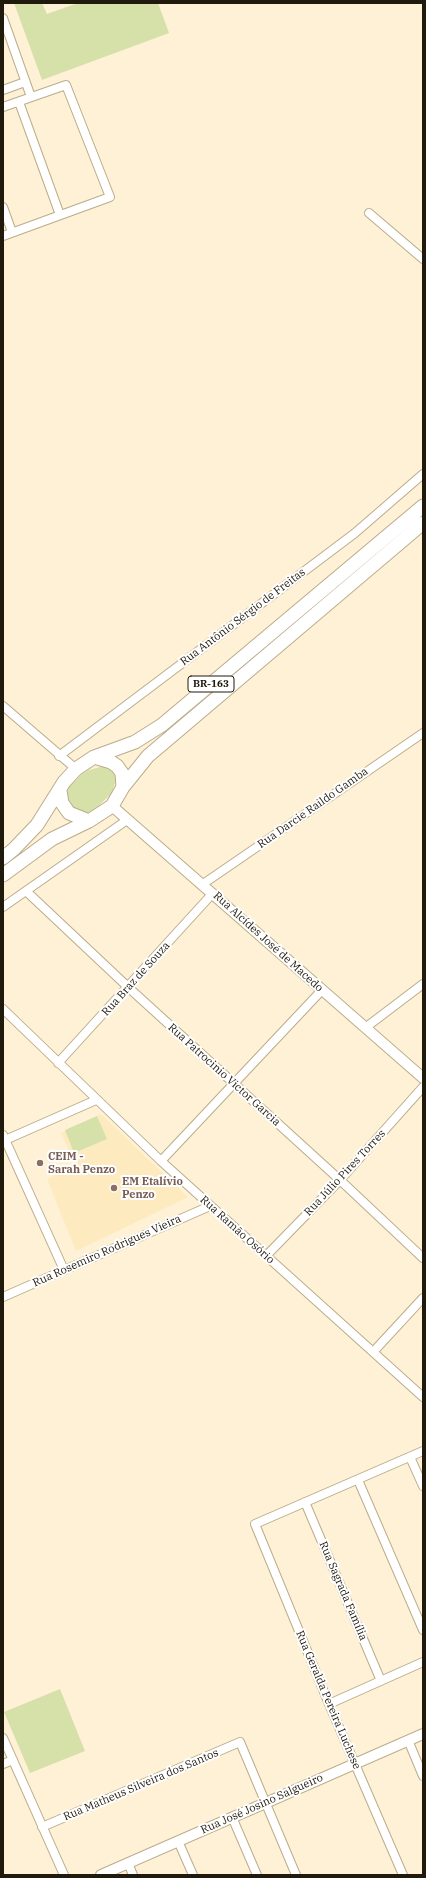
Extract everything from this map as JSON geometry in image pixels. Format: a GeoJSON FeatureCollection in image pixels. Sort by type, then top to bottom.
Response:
{"type":"FeatureCollection","features":[{"type":"Feature","properties":{"kind":"highway","name":"BR-163"},"geometry":{"type":"LineString","coordinates":[[3,858],[38,825],[64,782],[76,769],[94,757],[135,742],[162,725],[423,506]]}},
{"type":"Feature","properties":{"kind":"highway","name":"BR-163"},"geometry":{"type":"LineString","coordinates":[[3,874],[52,839],[89,821],[112,806],[124,787],[148,756],[176,730],[423,523]]}},
{"type":"Feature","properties":{"kind":"highway"},"geometry":{"type":"LineString","coordinates":[[94,757],[111,762],[117,766],[122,773],[124,787]]}},
{"type":"Feature","properties":{"kind":"highway"},"geometry":{"type":"LineString","coordinates":[[60,790],[62,802],[69,813],[89,821]]}},
{"type":"Feature","properties":{"kind":"street"},"geometry":{"type":"LineString","coordinates":[[3,18],[31,97]]}},
{"type":"Feature","properties":{"kind":"street"},"geometry":{"type":"LineString","coordinates":[[3,90],[25,82]]}},
{"type":"Feature","properties":{"kind":"street"},"geometry":{"type":"LineString","coordinates":[[3,107],[66,85],[110,197],[3,236]]}},
{"type":"Feature","properties":{"kind":"street"},"geometry":{"type":"LineString","coordinates":[[19,102],[60,215]]}},
{"type":"Feature","properties":{"kind":"street"},"geometry":{"type":"LineString","coordinates":[[3,207],[12,232]]}},
{"type":"Feature","properties":{"kind":"street"},"geometry":{"type":"LineString","coordinates":[[369,213],[423,259]]}},
{"type":"Feature","properties":{"kind":"street","name":"Rua Antônio Sérgio de Freitas"},"geometry":{"type":"LineString","coordinates":[[59,756],[355,533],[423,474]]}},
{"type":"Feature","properties":{"kind":"street"},"geometry":{"type":"LineString","coordinates":[[3,706],[59,756],[76,769]]}},
{"type":"Feature","properties":{"kind":"street","name":"Rua Darcie Raildo Gamba"},"geometry":{"type":"LineString","coordinates":[[203,884],[423,733]]}},
{"type":"Feature","properties":{"kind":"street","name":"Rua Alcídes José de Macedo"},"geometry":{"type":"LineString","coordinates":[[112,806],[214,893],[423,1078]]}},
{"type":"Feature","properties":{"kind":"street"},"geometry":{"type":"LineString","coordinates":[[3,907],[127,820]]}},
{"type":"Feature","properties":{"kind":"street","name":"Rua Patrocinio Victor Garcia"},"geometry":{"type":"LineString","coordinates":[[26,891],[129,988],[340,1180],[423,1258]]}},
{"type":"Feature","properties":{"kind":"street","name":"Rua Braz de Souza"},"geometry":{"type":"LineString","coordinates":[[58,1063],[129,988],[214,893]]}},
{"type":"Feature","properties":{"kind":"street"},"geometry":{"type":"LineString","coordinates":[[365,1028],[423,984]]}},
{"type":"Feature","properties":{"kind":"street"},"geometry":{"type":"LineString","coordinates":[[161,1161],[322,990]]}},
{"type":"Feature","properties":{"kind":"street","name":"Rua Ramão Osório"},"geometry":{"type":"LineString","coordinates":[[3,1009],[161,1161],[374,1351],[423,1397]]}},
{"type":"Feature","properties":{"kind":"street","name":"Rua Júlio Pires Torres"},"geometry":{"type":"LineString","coordinates":[[266,1256],[340,1180],[423,1088]]}},
{"type":"Feature","properties":{"kind":"street"},"geometry":{"type":"LineString","coordinates":[[64,1270],[4,1139],[96,1100]]}},
{"type":"Feature","properties":{"kind":"street","name":"Rua Rosemiro Rodrigues Vieira"},"geometry":{"type":"LineString","coordinates":[[3,1297],[210,1206]]}},
{"type":"Feature","properties":{"kind":"street"},"geometry":{"type":"LineString","coordinates":[[374,1351],[423,1298]]}},
{"type":"Feature","properties":{"kind":"street"},"geometry":{"type":"LineString","coordinates":[[305,1502],[423,1451]]}},
{"type":"Feature","properties":{"kind":"street"},"geometry":{"type":"LineString","coordinates":[[410,1457],[423,1486]]}},
{"type":"Feature","properties":{"kind":"street"},"geometry":{"type":"LineString","coordinates":[[358,1480],[423,1630]]}},
{"type":"Feature","properties":{"kind":"street","name":"Rua Geralda Pereira Luchese"},"geometry":{"type":"LineString","coordinates":[[305,1502],[255,1524],[329,1704],[356,1763],[403,1875]]}},
{"type":"Feature","properties":{"kind":"street","name":"Rua Sagrada Família"},"geometry":{"type":"LineString","coordinates":[[305,1502],[381,1681]]}},
{"type":"Feature","properties":{"kind":"street"},"geometry":{"type":"LineString","coordinates":[[329,1704],[423,1662]]}},
{"type":"Feature","properties":{"kind":"street","name":"Rua José Josino Salgueiro"},"geometry":{"type":"LineString","coordinates":[[101,1875],[423,1734]]}},
{"type":"Feature","properties":{"kind":"street"},"geometry":{"type":"LineString","coordinates":[[3,1738],[64,1875]]}},
{"type":"Feature","properties":{"kind":"street"},"geometry":{"type":"LineString","coordinates":[[408,1740],[423,1776]]}},
{"type":"Feature","properties":{"kind":"street","name":"Rua Matheus Silveira dos Santos"},"geometry":{"type":"LineString","coordinates":[[42,1827],[240,1742],[265,1803]]}},
{"type":"Feature","properties":{"kind":"street"},"geometry":{"type":"LineString","coordinates":[[3,1764],[12,1760]]}},
{"type":"Feature","properties":{"kind":"street"},"geometry":{"type":"LineString","coordinates":[[265,1803],[296,1875]]}},
{"type":"Feature","properties":{"kind":"street"},"geometry":{"type":"LineString","coordinates":[[232,1817],[258,1875]]}},
{"type":"Feature","properties":{"kind":"street"},"geometry":{"type":"LineString","coordinates":[[178,1841],[193,1875]]}},
{"type":"Feature","properties":{"kind":"street"},"geometry":{"type":"LineString","coordinates":[[128,1863],[133,1875]]}},
{"type":"Feature","properties":{"kind":"shaded area","name":"EM Etalívio Penzo"},"geometry":{"type":"Polygon","coordinates":[[[101,1114],[188,1197],[76,1251],[47,1179],[76,1165],[61,1133],[101,1114]]]}},
{"type":"Feature","properties":{"kind":"green space"},"geometry":{"type":"Polygon","coordinates":[[[14,3],[42,3],[47,14],[78,3],[158,3],[169,33],[42,80],[14,3]]]}},
{"type":"Feature","properties":{"kind":"green space"},"geometry":{"type":"Polygon","coordinates":[[[104,766],[110,768],[116,779],[112,793],[94,810],[86,813],[72,812],[65,797],[69,787],[81,775],[89,770],[104,766]]]}},
{"type":"Feature","properties":{"kind":"green space"},"geometry":{"type":"Polygon","coordinates":[[[97,1116],[107,1139],[74,1153],[65,1130],[97,1116]]]}},
{"type":"Feature","properties":{"kind":"green space"},"geometry":{"type":"Polygon","coordinates":[[[60,1689],[85,1751],[30,1773],[4,1712],[60,1689]]]}},
{"type":"Feature","properties":{"kind":"place","name":"CEIM - Sarah Penzo"},"geometry":{"type":"Point","coordinates":[40,1163]}},
{"type":"Feature","properties":{"kind":"place","name":"EM Etalívio Penzo"},"geometry":{"type":"Point","coordinates":[114,1188]}}]}
